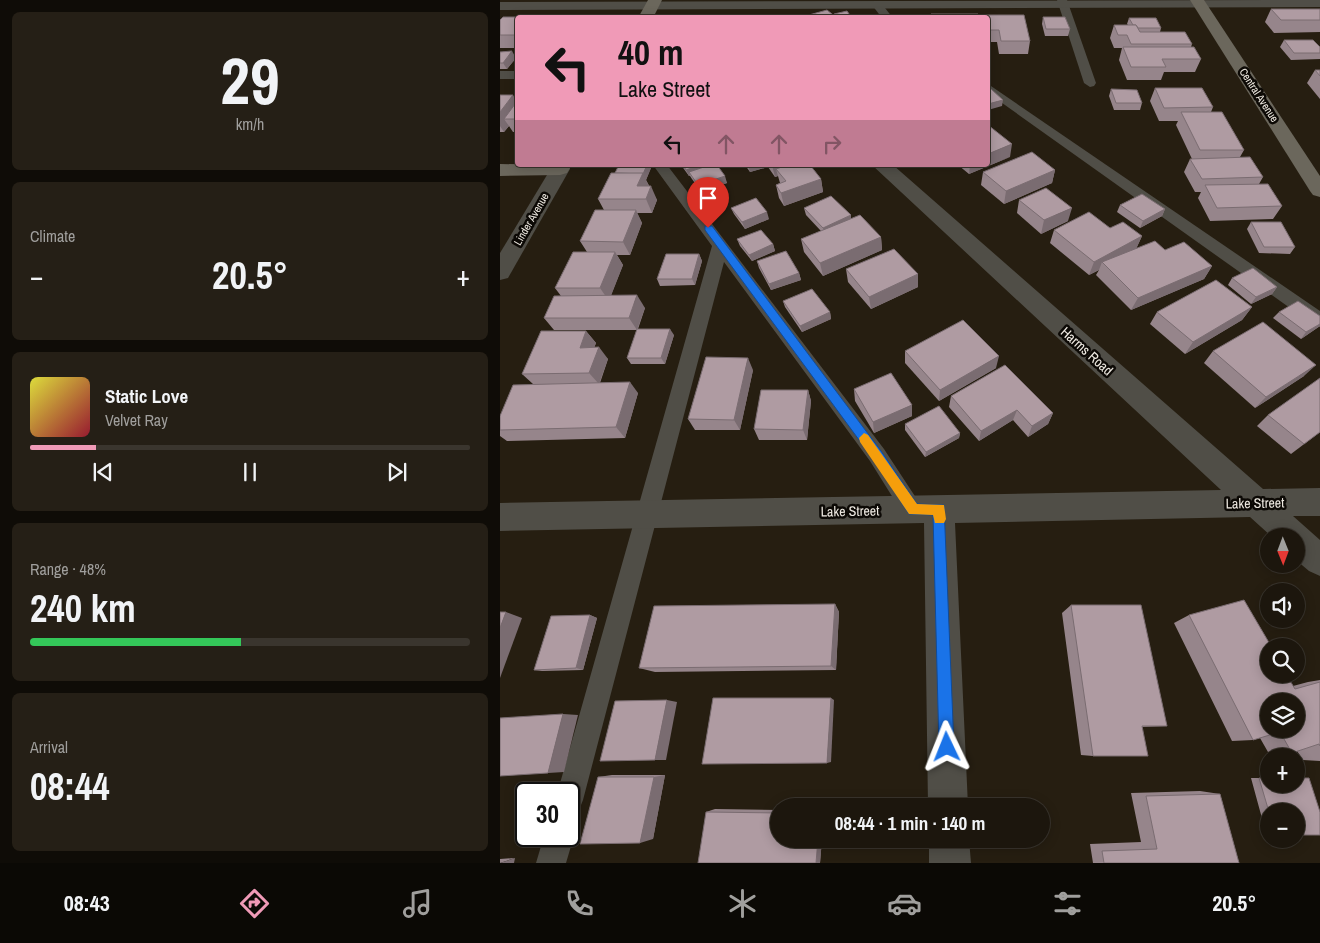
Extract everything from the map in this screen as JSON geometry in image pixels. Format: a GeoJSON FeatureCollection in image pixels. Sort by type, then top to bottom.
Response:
{"type":"FeatureCollection","features":[{"type":"Feature","properties":{"kind":"main road","name":"Central Avenue"},"geometry":{"type":"LineString","coordinates":[[1198,2],[1320,191]]}},
{"type":"Feature","properties":{"kind":"main road"},"geometry":{"type":"LineString","coordinates":[[500,170],[561,167]]}},
{"type":"Feature","properties":{"kind":"street"},"geometry":{"type":"LineString","coordinates":[[500,6],[650,8],[704,3],[877,5],[930,2],[1320,3]]}},
{"type":"Feature","properties":{"kind":"street"},"geometry":{"type":"LineString","coordinates":[[704,3],[717,15]]}},
{"type":"Feature","properties":{"kind":"street","name":"Linder Avenue"},"geometry":{"type":"LineString","coordinates":[[500,272],[561,167]]}},
{"type":"Feature","properties":{"kind":"street","name":"Harms Road"},"geometry":{"type":"LineString","coordinates":[[884,167],[1284,528]]}},
{"type":"Feature","properties":{"kind":"street","name":"Lake Street"},"geometry":{"type":"LineString","coordinates":[[500,517],[1320,502]]}},
{"type":"Feature","properties":{"kind":"street"},"geometry":{"type":"LineString","coordinates":[[926,509],[947,798]]}},
{"type":"Feature","properties":{"kind":"street"},"geometry":{"type":"LineString","coordinates":[[1305,547],[1320,560]]}},
{"type":"Feature","properties":{"kind":"street"},"geometry":{"type":"LineString","coordinates":[[950,848],[950,863]]}},
{"type":"Feature","properties":{"kind":"lane"},"geometry":{"type":"LineString","coordinates":[[1063,2],[1090,83]]}},
{"type":"Feature","properties":{"kind":"lane"},"geometry":{"type":"LineString","coordinates":[[877,5],[885,15]]}},
{"type":"Feature","properties":{"kind":"lane"},"geometry":{"type":"LineString","coordinates":[[500,75],[515,75]]}},
{"type":"Feature","properties":{"kind":"lane"},"geometry":{"type":"LineString","coordinates":[[990,89],[1320,320]]}},
{"type":"Feature","properties":{"kind":"lane"},"geometry":{"type":"LineString","coordinates":[[662,167],[877,455],[926,509]]}},
{"type":"Feature","properties":{"kind":"lane"},"geometry":{"type":"LineString","coordinates":[[574,782],[721,244]]}},
{"type":"Feature","properties":{"kind":"lane"},"geometry":{"type":"LineString","coordinates":[[551,863],[556,847]]}},
{"type":"Feature","properties":{"kind":"building"},"geometry":{"type":"Polygon","coordinates":[[[1271,9],[1320,9],[1320,20],[1281,20],[1271,9]]]}},
{"type":"Feature","properties":{"kind":"building"},"geometry":{"type":"Polygon","coordinates":[[[827,10],[833,15],[809,15],[827,10]]]}},
{"type":"Feature","properties":{"kind":"building"},"geometry":{"type":"Polygon","coordinates":[[[847,11],[850,15],[835,15],[847,11]]]}},
{"type":"Feature","properties":{"kind":"building"},"geometry":{"type":"Polygon","coordinates":[[[978,14],[978,15],[931,15],[978,14]]]}},
{"type":"Feature","properties":{"kind":"building"},"geometry":{"type":"Polygon","coordinates":[[[990,15],[1024,15],[1030,41],[1001,41],[999,30],[990,30],[990,15]]]}},
{"type":"Feature","properties":{"kind":"building"},"geometry":{"type":"Polygon","coordinates":[[[503,17],[515,17],[515,35],[500,35],[500,20],[503,17]]]}},
{"type":"Feature","properties":{"kind":"building"},"geometry":{"type":"Polygon","coordinates":[[[1043,17],[1065,17],[1070,29],[1046,29],[1043,17]]]}},
{"type":"Feature","properties":{"kind":"building"},"geometry":{"type":"Polygon","coordinates":[[[1129,18],[1156,18],[1161,28],[1138,28],[1136,25],[1133,25],[1129,18]]]}},
{"type":"Feature","properties":{"kind":"building"},"geometry":{"type":"Polygon","coordinates":[[[1114,25],[1136,25],[1140,32],[1185,32],[1192,44],[1131,44],[1127,35],[1118,35],[1114,25]]]}},
{"type":"Feature","properties":{"kind":"building"},"geometry":{"type":"Polygon","coordinates":[[[1284,40],[1313,40],[1320,47],[1320,53],[1294,53],[1284,40]]]}},
{"type":"Feature","properties":{"kind":"building"},"geometry":{"type":"Polygon","coordinates":[[[1123,47],[1194,47],[1201,59],[1162,59],[1166,67],[1131,67],[1123,47]]]}},
{"type":"Feature","properties":{"kind":"building"},"geometry":{"type":"Polygon","coordinates":[[[512,51],[503,63],[500,63],[500,52],[512,51]]]}},
{"type":"Feature","properties":{"kind":"building"},"geometry":{"type":"Polygon","coordinates":[[[1155,88],[1202,88],[1213,107],[1164,108],[1155,88]]]}},
{"type":"Feature","properties":{"kind":"building"},"geometry":{"type":"Polygon","coordinates":[[[991,89],[1003,100],[990,103],[991,89]]]}},
{"type":"Feature","properties":{"kind":"building"},"geometry":{"type":"Polygon","coordinates":[[[1111,89],[1137,90],[1142,103],[1116,103],[1111,89]]]}},
{"type":"Feature","properties":{"kind":"building"},"geometry":{"type":"Polygon","coordinates":[[[500,95],[513,95],[500,112],[500,95]]]}},
{"type":"Feature","properties":{"kind":"building"},"geometry":{"type":"Polygon","coordinates":[[[515,104],[515,119],[504,119],[515,104]]]}},
{"type":"Feature","properties":{"kind":"building"},"geometry":{"type":"Polygon","coordinates":[[[1181,112],[1222,112],[1244,150],[1200,150],[1181,112]]]}},
{"type":"Feature","properties":{"kind":"building"},"geometry":{"type":"Polygon","coordinates":[[[990,127],[1012,144],[990,153],[990,127]]]}},
{"type":"Feature","properties":{"kind":"building"},"geometry":{"type":"Polygon","coordinates":[[[1032,152],[1055,170],[1006,191],[983,172],[1032,152]]]}},
{"type":"Feature","properties":{"kind":"building"},"geometry":{"type":"Polygon","coordinates":[[[1250,157],[1263,177],[1202,179],[1190,159],[1250,157]]]}},
{"type":"Feature","properties":{"kind":"building"},"geometry":{"type":"Polygon","coordinates":[[[618,167],[646,167],[643,174],[615,173],[618,167]]]}},
{"type":"Feature","properties":{"kind":"building"},"geometry":{"type":"Polygon","coordinates":[[[704,167],[718,167],[725,176],[698,185],[689,172],[704,167]]]}},
{"type":"Feature","properties":{"kind":"building"},"geometry":{"type":"Polygon","coordinates":[[[782,167],[812,167],[821,179],[781,193],[776,185],[786,181],[776,169],[782,167]]]}},
{"type":"Feature","properties":{"kind":"building"},"geometry":{"type":"Polygon","coordinates":[[[611,173],[643,173],[637,186],[651,186],[646,199],[598,199],[611,173]]]}},
{"type":"Feature","properties":{"kind":"building"},"geometry":{"type":"Polygon","coordinates":[[[1268,184],[1282,206],[1217,208],[1205,185],[1268,184]]]}},
{"type":"Feature","properties":{"kind":"building"},"geometry":{"type":"Polygon","coordinates":[[[1046,188],[1072,208],[1044,220],[1019,200],[1046,188]]]}},
{"type":"Feature","properties":{"kind":"building"},"geometry":{"type":"Polygon","coordinates":[[[1142,194],[1165,209],[1143,221],[1120,205],[1142,194]]]}},
{"type":"Feature","properties":{"kind":"building"},"geometry":{"type":"Polygon","coordinates":[[[831,196],[851,215],[823,228],[804,208],[831,196]]]}},
{"type":"Feature","properties":{"kind":"building"},"geometry":{"type":"Polygon","coordinates":[[[756,198],[767,212],[742,222],[731,208],[756,198]]]}},
{"type":"Feature","properties":{"kind":"building"},"geometry":{"type":"Polygon","coordinates":[[[595,210],[636,210],[623,242],[580,241],[595,210]]]}},
{"type":"Feature","properties":{"kind":"building"},"geometry":{"type":"Polygon","coordinates":[[[1089,212],[1110,228],[1123,222],[1142,236],[1094,262],[1054,230],[1089,212]]]}},
{"type":"Feature","properties":{"kind":"building"},"geometry":{"type":"Polygon","coordinates":[[[860,215],[881,237],[820,263],[801,239],[860,215]]]}},
{"type":"Feature","properties":{"kind":"building"},"geometry":{"type":"Polygon","coordinates":[[[1251,222],[1281,222],[1295,247],[1264,247],[1251,222]]]}},
{"type":"Feature","properties":{"kind":"building"},"geometry":{"type":"Polygon","coordinates":[[[761,230],[773,244],[749,255],[737,239],[761,230]]]}},
{"type":"Feature","properties":{"kind":"building"},"geometry":{"type":"Polygon","coordinates":[[[1155,241],[1165,250],[1184,242],[1212,266],[1138,298],[1102,262],[1155,241]]]}},
{"type":"Feature","properties":{"kind":"building"},"geometry":{"type":"Polygon","coordinates":[[[894,249],[918,274],[869,297],[846,269],[894,249]]]}},
{"type":"Feature","properties":{"kind":"building"},"geometry":{"type":"Polygon","coordinates":[[[786,251],[799,273],[769,284],[757,261],[786,251]]]}},
{"type":"Feature","properties":{"kind":"building"},"geometry":{"type":"Polygon","coordinates":[[[573,252],[615,252],[600,288],[555,288],[573,252]]]}},
{"type":"Feature","properties":{"kind":"building"},"geometry":{"type":"Polygon","coordinates":[[[666,254],[699,254],[692,279],[657,279],[666,254]]]}},
{"type":"Feature","properties":{"kind":"building"},"geometry":{"type":"Polygon","coordinates":[[[1253,268],[1277,287],[1256,297],[1232,278],[1253,268]]]}},
{"type":"Feature","properties":{"kind":"building"},"geometry":{"type":"Polygon","coordinates":[[[1216,280],[1252,307],[1193,342],[1157,312],[1216,280]]]}},
{"type":"Feature","properties":{"kind":"building"},"geometry":{"type":"Polygon","coordinates":[[[812,289],[830,312],[800,326],[783,301],[812,289]]]}},
{"type":"Feature","properties":{"kind":"building"},"geometry":{"type":"Polygon","coordinates":[[[637,295],[629,318],[544,318],[554,296],[637,295]]]}},
{"type":"Feature","properties":{"kind":"building"},"geometry":{"type":"Polygon","coordinates":[[[1298,301],[1320,316],[1320,324],[1306,332],[1279,312],[1298,301]]]}},
{"type":"Feature","properties":{"kind":"building"},"geometry":{"type":"Polygon","coordinates":[[[963,320],[999,356],[940,390],[905,351],[963,320]]]}},
{"type":"Feature","properties":{"kind":"building"},"geometry":{"type":"Polygon","coordinates":[[[1263,322],[1316,365],[1266,397],[1213,351],[1263,322]]]}},
{"type":"Feature","properties":{"kind":"building"},"geometry":{"type":"Polygon","coordinates":[[[637,329],[670,329],[661,358],[627,358],[637,329]]]}},
{"type":"Feature","properties":{"kind":"building"},"geometry":{"type":"Polygon","coordinates":[[[541,331],[586,331],[580,348],[599,347],[589,373],[522,374],[541,331]]]}},
{"type":"Feature","properties":{"kind":"building"},"geometry":{"type":"Polygon","coordinates":[[[706,357],[748,358],[734,420],[688,419],[706,357]]]}},
{"type":"Feature","properties":{"kind":"building"},"geometry":{"type":"Polygon","coordinates":[[[1005,365],[1053,413],[1032,426],[1017,410],[981,431],[951,396],[1005,365]]]}},
{"type":"Feature","properties":{"kind":"building"},"geometry":{"type":"Polygon","coordinates":[[[891,373],[912,405],[873,422],[854,389],[891,373]]]}},
{"type":"Feature","properties":{"kind":"building"},"geometry":{"type":"Polygon","coordinates":[[[1320,378],[1320,432],[1304,444],[1268,415],[1320,378]]]}},
{"type":"Feature","properties":{"kind":"building"},"geometry":{"type":"Polygon","coordinates":[[[630,382],[616,427],[500,430],[500,416],[513,385],[630,382]]]}},
{"type":"Feature","properties":{"kind":"building"},"geometry":{"type":"Polygon","coordinates":[[[761,390],[808,390],[803,430],[754,429],[761,390]]]}},
{"type":"Feature","properties":{"kind":"building"},"geometry":{"type":"Polygon","coordinates":[[[939,406],[960,433],[926,452],[905,424],[939,406]]]}},
{"type":"Feature","properties":{"kind":"building"},"geometry":{"type":"Polygon","coordinates":[[[1244,600],[1266,638],[1260,638],[1260,683],[1291,683],[1295,689],[1320,682],[1320,746],[1319,744],[1305,749],[1289,748],[1283,738],[1305,738],[1305,693],[1260,693],[1260,738],[1253,740],[1189,615],[1244,600]]]}},
{"type":"Feature","properties":{"kind":"building"},"geometry":{"type":"Polygon","coordinates":[[[835,604],[831,666],[639,668],[654,606],[835,604]]]}},
{"type":"Feature","properties":{"kind":"building"},"geometry":{"type":"Polygon","coordinates":[[[1071,605],[1141,605],[1167,726],[1142,726],[1148,756],[1093,756],[1071,605]]]}},
{"type":"Feature","properties":{"kind":"building"},"geometry":{"type":"Polygon","coordinates":[[[500,612],[506,612],[500,628],[500,612]]]}},
{"type":"Feature","properties":{"kind":"building"},"geometry":{"type":"Polygon","coordinates":[[[590,615],[576,668],[534,670],[551,616],[590,615]]]}},
{"type":"Feature","properties":{"kind":"building"},"geometry":{"type":"Polygon","coordinates":[[[713,698],[831,698],[827,763],[702,764],[713,698]]]}},
{"type":"Feature","properties":{"kind":"building"},"geometry":{"type":"Polygon","coordinates":[[[667,700],[655,760],[600,761],[615,701],[667,700]]]}},
{"type":"Feature","properties":{"kind":"building"},"geometry":{"type":"Polygon","coordinates":[[[563,714],[548,773],[500,776],[500,718],[563,714]]]}},
{"type":"Feature","properties":{"kind":"building"},"geometry":{"type":"Polygon","coordinates":[[[598,777],[654,777],[640,843],[580,844],[598,777]]]}},
{"type":"Feature","properties":{"kind":"building"},"geometry":{"type":"Polygon","coordinates":[[[1305,778],[1309,778],[1320,812],[1320,835],[1305,835],[1305,803],[1266,803],[1263,793],[1305,793],[1305,778]]]}},
{"type":"Feature","properties":{"kind":"building"},"geometry":{"type":"Polygon","coordinates":[[[1220,794],[1239,863],[1104,863],[1102,851],[1157,849],[1146,796],[1220,794]]]}},
{"type":"Feature","properties":{"kind":"building"},"geometry":{"type":"Polygon","coordinates":[[[706,812],[770,813],[770,848],[817,848],[816,863],[698,863],[706,812]]]}},
{"type":"Feature","properties":{"kind":"slow traffic"},"geometry":{"type":"LineString","coordinates":[[864,438],[914,510],[939,509],[939,519]]}},
{"type":"Feature","properties":{"kind":"route"},"geometry":{"type":"LineString","coordinates":[[708,228],[877,455],[914,510],[939,509],[947,747]]}}]}
